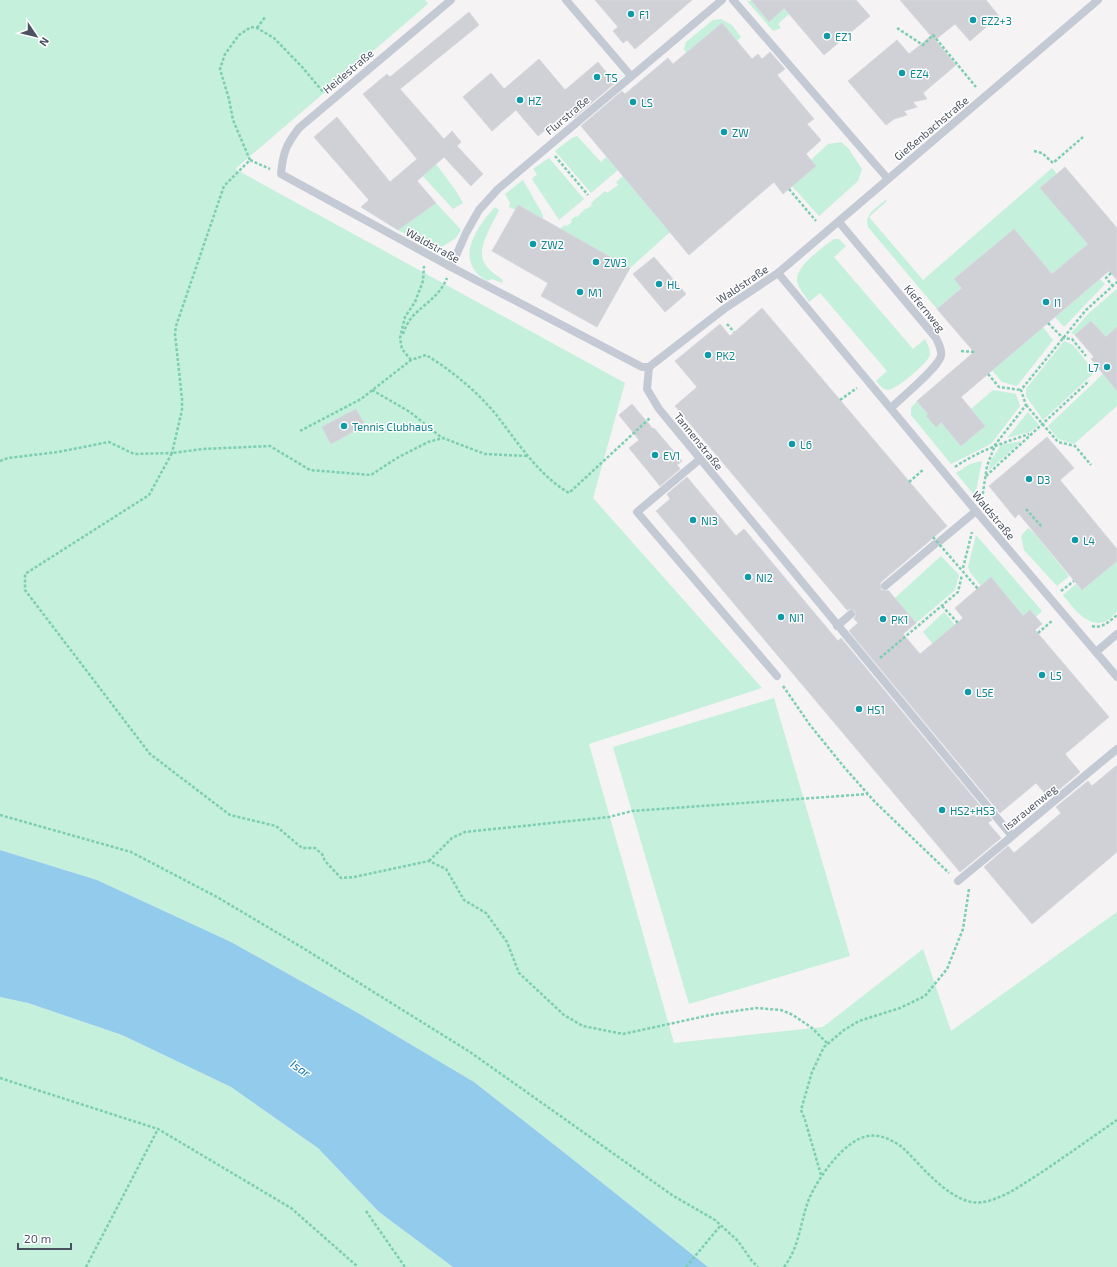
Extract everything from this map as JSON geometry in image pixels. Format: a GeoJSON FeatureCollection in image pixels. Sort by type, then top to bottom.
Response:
{"type":"FeatureCollection","features":[{"type":"Feature","properties":{"kind":"lane","name":"Heidestraße"},"geometry":{"type":"LineString","coordinates":[[281,174],[282,158],[289,141],[299,128],[451,0]]}},
{"type":"Feature","properties":{"kind":"lane"},"geometry":{"type":"LineString","coordinates":[[566,0],[631,76]]}},
{"type":"Feature","properties":{"kind":"lane","name":"Flurstraße"},"geometry":{"type":"LineString","coordinates":[[451,267],[466,233],[479,210],[498,188],[722,0]]}},
{"type":"Feature","properties":{"kind":"lane"},"geometry":{"type":"LineString","coordinates":[[733,0],[888,179]]}},
{"type":"Feature","properties":{"kind":"lane","name":"Gießenbachstraße"},"geometry":{"type":"LineString","coordinates":[[778,273],[1098,0]]}},
{"type":"Feature","properties":{"kind":"lane","name":"Waldstraße"},"geometry":{"type":"LineString","coordinates":[[281,174],[451,267],[642,367],[649,366],[724,310],[778,273],[891,408],[978,508],[1117,677]]}},
{"type":"Feature","properties":{"kind":"lane","name":"Kiefernweg"},"geometry":{"type":"LineString","coordinates":[[838,222],[936,338],[940,348],[940,358],[934,367],[891,408]]}},
{"type":"Feature","properties":{"kind":"lane","name":"Tannenstraße"},"geometry":{"type":"LineString","coordinates":[[649,366],[647,389],[659,410],[1012,836]]}},
{"type":"Feature","properties":{"kind":"lane"},"geometry":{"type":"LineString","coordinates":[[700,459],[637,512],[777,676]]}},
{"type":"Feature","properties":{"kind":"lane"},"geometry":{"type":"LineString","coordinates":[[885,586],[936,541],[978,508]]}},
{"type":"Feature","properties":{"kind":"lane"},"geometry":{"type":"LineString","coordinates":[[837,626],[851,614]]}},
{"type":"Feature","properties":{"kind":"lane"},"geometry":{"type":"LineString","coordinates":[[1096,652],[1117,634]]}},
{"type":"Feature","properties":{"kind":"lane","name":"Isarauenweg"},"geometry":{"type":"LineString","coordinates":[[958,881],[1117,750]]}},
{"type":"Feature","properties":{"kind":"path"},"geometry":{"type":"LineString","coordinates":[[257,28],[266,16]]}},
{"type":"Feature","properties":{"kind":"path"},"geometry":{"type":"LineString","coordinates":[[281,174],[250,160],[233,120],[229,99],[220,69],[225,54],[239,35],[251,27],[257,28],[274,38],[303,68],[330,101]]}},
{"type":"Feature","properties":{"kind":"path"},"geometry":{"type":"LineString","coordinates":[[897,28],[923,45],[933,35],[976,87]]}},
{"type":"Feature","properties":{"kind":"path"},"geometry":{"type":"LineString","coordinates":[[1034,152],[1042,154],[1053,163],[1083,137]]}},
{"type":"Feature","properties":{"kind":"path"},"geometry":{"type":"LineString","coordinates":[[547,146],[588,195]]}},
{"type":"Feature","properties":{"kind":"path"},"geometry":{"type":"LineString","coordinates":[[250,160],[224,186],[176,326],[175,334],[182,410],[172,453],[150,495],[25,574],[25,590],[150,754],[230,815],[276,826],[302,848],[315,848],[322,854],[325,861],[341,878],[354,877],[429,861],[452,838],[465,832],[609,817],[632,810],[868,794]]}},
{"type":"Feature","properties":{"kind":"path"},"geometry":{"type":"LineString","coordinates":[[789,189],[816,221]]}},
{"type":"Feature","properties":{"kind":"path"},"geometry":{"type":"LineString","coordinates":[[410,360],[402,349],[400,338],[405,317],[415,302],[423,281],[424,268],[422,251]]}},
{"type":"Feature","properties":{"kind":"path"},"geometry":{"type":"LineString","coordinates":[[400,338],[410,319],[434,298],[443,287],[451,267]]}},
{"type":"Feature","properties":{"kind":"path"},"geometry":{"type":"LineString","coordinates":[[1111,273],[1106,278],[1113,286]]}},
{"type":"Feature","properties":{"kind":"path"},"geometry":{"type":"LineString","coordinates":[[1021,390],[1086,310],[1117,282]]}},
{"type":"Feature","properties":{"kind":"path"},"geometry":{"type":"LineString","coordinates":[[1048,323],[1063,338],[1072,339],[1086,356]]}},
{"type":"Feature","properties":{"kind":"path"},"geometry":{"type":"LineString","coordinates":[[727,324],[734,332]]}},
{"type":"Feature","properties":{"kind":"path"},"geometry":{"type":"LineString","coordinates":[[961,351],[974,352]]}},
{"type":"Feature","properties":{"kind":"path"},"geometry":{"type":"LineString","coordinates":[[300,431],[361,399],[410,360],[426,355],[442,365],[475,393],[493,411],[527,456],[560,488],[569,493],[659,410]]}},
{"type":"Feature","properties":{"kind":"path"},"geometry":{"type":"LineString","coordinates":[[988,374],[999,388],[1021,390]]}},
{"type":"Feature","properties":{"kind":"path"},"geometry":{"type":"LineString","coordinates":[[986,476],[1089,382]]}},
{"type":"Feature","properties":{"kind":"path"},"geometry":{"type":"LineString","coordinates":[[840,400],[856,388]]}},
{"type":"Feature","properties":{"kind":"path"},"geometry":{"type":"LineString","coordinates":[[372,390],[410,412],[443,438],[485,454],[527,456]]}},
{"type":"Feature","properties":{"kind":"path"},"geometry":{"type":"LineString","coordinates":[[1021,390],[1026,405],[1058,442],[1075,446],[1091,465]]}},
{"type":"Feature","properties":{"kind":"path"},"geometry":{"type":"LineString","coordinates":[[978,508],[987,466],[995,445],[1026,405]]}},
{"type":"Feature","properties":{"kind":"path"},"geometry":{"type":"LineString","coordinates":[[952,469],[967,459],[995,445],[1031,434]]}},
{"type":"Feature","properties":{"kind":"path"},"geometry":{"type":"LineString","coordinates":[[0,461],[8,458],[58,452],[109,442],[134,454],[172,453],[203,449],[270,446],[310,470],[371,474],[428,442],[443,438]]}},
{"type":"Feature","properties":{"kind":"path"},"geometry":{"type":"LineString","coordinates":[[909,482],[924,469]]}},
{"type":"Feature","properties":{"kind":"path"},"geometry":{"type":"LineString","coordinates":[[1026,509],[1042,527]]}},
{"type":"Feature","properties":{"kind":"path"},"geometry":{"type":"LineString","coordinates":[[964,568],[973,528]]}},
{"type":"Feature","properties":{"kind":"path"},"geometry":{"type":"LineString","coordinates":[[936,541],[978,589]]}},
{"type":"Feature","properties":{"kind":"path"},"geometry":{"type":"LineString","coordinates":[[870,666],[958,592],[962,575]]}},
{"type":"Feature","properties":{"kind":"path"},"geometry":{"type":"LineString","coordinates":[[1058,593],[1074,581]]}},
{"type":"Feature","properties":{"kind":"path"},"geometry":{"type":"LineString","coordinates":[[942,606],[958,623]]}},
{"type":"Feature","properties":{"kind":"path"},"geometry":{"type":"LineString","coordinates":[[1090,626],[1095,627],[1103,625],[1117,614]]}},
{"type":"Feature","properties":{"kind":"path"},"geometry":{"type":"LineString","coordinates":[[1038,633],[1054,619]]}},
{"type":"Feature","properties":{"kind":"path"},"geometry":{"type":"LineString","coordinates":[[777,676],[810,725],[844,767],[868,794],[958,881]]}},
{"type":"Feature","properties":{"kind":"path"},"geometry":{"type":"LineString","coordinates":[[0,816],[131,852],[217,897],[303,948],[470,1052],[672,1196],[721,1225],[738,1241],[758,1267]]}},
{"type":"Feature","properties":{"kind":"path"},"geometry":{"type":"LineString","coordinates":[[429,861],[446,869],[464,900],[486,913],[507,942],[518,973],[564,1015],[583,1026],[623,1034],[715,1014],[756,1008],[780,1010],[793,1015],[812,1028],[828,1044]]}},
{"type":"Feature","properties":{"kind":"path"},"geometry":{"type":"LineString","coordinates":[[821,1175],[801,1110],[812,1072],[824,1047],[844,1030],[859,1021],[900,1008],[925,996],[947,969],[963,929],[970,871]]}},
{"type":"Feature","properties":{"kind":"path"},"geometry":{"type":"LineString","coordinates":[[0,1078],[158,1129],[291,1208],[358,1267]]}},
{"type":"Feature","properties":{"kind":"path"},"geometry":{"type":"LineString","coordinates":[[784,1267],[795,1249],[808,1201],[821,1175],[848,1147],[859,1139],[868,1136],[877,1136],[889,1139],[902,1147],[943,1188],[968,1201],[988,1201],[1018,1187],[1058,1162],[1117,1120]]}},
{"type":"Feature","properties":{"kind":"path"},"geometry":{"type":"LineString","coordinates":[[86,1267],[158,1129]]}},
{"type":"Feature","properties":{"kind":"path"},"geometry":{"type":"LineString","coordinates":[[366,1211],[405,1267]]}},
{"type":"Feature","properties":{"kind":"path"},"geometry":{"type":"LineString","coordinates":[[686,1267],[721,1225]]}},
{"type":"Feature","properties":{"kind":"green space"},"geometry":{"type":"Polygon","coordinates":[[[0,0],[425,0],[428,4],[235,169],[625,383],[593,498],[762,688],[589,744],[674,1043],[823,1027],[923,949],[951,1031],[1117,912],[1117,1267],[708,1267],[474,1082],[358,1013],[231,942],[97,880],[0,850],[0,0]]]}},
{"type":"Feature","properties":{"kind":"green space"},"geometry":{"type":"Polygon","coordinates":[[[777,0],[789,14],[778,24],[781,28],[773,31],[747,1],[777,0]]]}},
{"type":"Feature","properties":{"kind":"green space"},"geometry":{"type":"Polygon","coordinates":[[[721,19],[732,25],[741,37],[737,41],[722,23],[686,53],[684,49],[686,42],[713,20],[721,19]]]}},
{"type":"Feature","properties":{"kind":"green space"},"geometry":{"type":"Polygon","coordinates":[[[577,136],[601,162],[606,157],[618,170],[591,193],[555,151],[577,136]]]}},
{"type":"Feature","properties":{"kind":"green space"},"geometry":{"type":"Polygon","coordinates":[[[841,142],[848,148],[862,169],[858,181],[819,216],[792,186],[816,166],[811,160],[828,144],[841,142]]]}},
{"type":"Feature","properties":{"kind":"green space"},"geometry":{"type":"Polygon","coordinates":[[[549,158],[584,199],[559,220],[532,179],[537,174],[533,169],[549,158]]]}},
{"type":"Feature","properties":{"kind":"green space"},"geometry":{"type":"Polygon","coordinates":[[[436,164],[463,203],[453,209],[421,174],[436,164]]]}},
{"type":"Feature","properties":{"kind":"green space"},"geometry":{"type":"Polygon","coordinates":[[[1052,168],[1057,174],[1041,188],[1088,244],[1052,274],[1014,229],[990,250],[962,288],[937,309],[868,227],[867,219],[869,215],[875,208],[886,200],[887,201],[869,217],[923,280],[1052,168]]]}},
{"type":"Feature","properties":{"kind":"green space"},"geometry":{"type":"Polygon","coordinates":[[[623,176],[670,232],[630,268],[560,229],[572,222],[571,220],[592,205],[591,203],[605,191],[607,193],[618,185],[616,182],[623,176]]]}},
{"type":"Feature","properties":{"kind":"green space"},"geometry":{"type":"Polygon","coordinates":[[[523,180],[543,215],[543,219],[518,205],[516,210],[509,207],[510,203],[505,194],[523,180]]]}},
{"type":"Feature","properties":{"kind":"green space"},"geometry":{"type":"Polygon","coordinates":[[[436,203],[461,230],[456,238],[435,251],[398,230],[436,203]]]}},
{"type":"Feature","properties":{"kind":"green space"},"geometry":{"type":"Polygon","coordinates":[[[495,207],[499,210],[484,241],[482,254],[486,266],[503,280],[502,283],[492,279],[487,281],[477,273],[471,264],[470,254],[471,244],[475,234],[495,207]]]}},
{"type":"Feature","properties":{"kind":"green space"},"geometry":{"type":"Polygon","coordinates":[[[834,239],[839,239],[846,246],[834,257],[913,349],[925,339],[929,348],[930,355],[927,360],[910,376],[892,389],[884,389],[876,381],[887,371],[820,293],[809,302],[799,286],[797,280],[798,275],[805,263],[834,239]]]}},
{"type":"Feature","properties":{"kind":"green space"},"geometry":{"type":"Polygon","coordinates":[[[1100,279],[1105,284],[1064,327],[1055,317],[1100,279]]]}},
{"type":"Feature","properties":{"kind":"green space"},"geometry":{"type":"Polygon","coordinates":[[[1117,289],[1117,327],[1089,352],[1084,345],[1100,331],[1092,321],[1075,335],[1071,333],[1089,313],[1117,289]]]}},
{"type":"Feature","properties":{"kind":"green space"},"geometry":{"type":"Polygon","coordinates":[[[1043,327],[1053,340],[1017,386],[1002,382],[992,370],[1043,327]]]}},
{"type":"Feature","properties":{"kind":"green space"},"geometry":{"type":"Polygon","coordinates":[[[1064,341],[1073,345],[1095,372],[1043,420],[1026,396],[1026,389],[1064,341]]]}},
{"type":"Feature","properties":{"kind":"green space"},"geometry":{"type":"Polygon","coordinates":[[[1103,374],[1117,391],[1117,406],[1074,444],[1058,439],[1048,426],[1103,374]]]}},
{"type":"Feature","properties":{"kind":"green space"},"geometry":{"type":"Polygon","coordinates":[[[993,390],[1016,394],[1020,406],[991,444],[951,464],[911,415],[911,408],[917,401],[922,407],[926,404],[932,411],[926,416],[936,427],[941,422],[961,446],[985,426],[971,409],[993,390]]]}},
{"type":"Feature","properties":{"kind":"green space"},"geometry":{"type":"Polygon","coordinates":[[[1028,412],[1039,425],[1030,432],[1007,438],[1028,412]]]}},
{"type":"Feature","properties":{"kind":"green space"},"geometry":{"type":"Polygon","coordinates":[[[1022,441],[988,471],[991,460],[1001,445],[1022,441]]]}},
{"type":"Feature","properties":{"kind":"green space"},"geometry":{"type":"Polygon","coordinates":[[[982,461],[975,496],[956,473],[970,464],[982,461]]]}},
{"type":"Feature","properties":{"kind":"green space"},"geometry":{"type":"Polygon","coordinates":[[[1028,528],[1035,534],[1069,576],[1057,586],[1024,550],[1021,536],[1028,528]]]}},
{"type":"Feature","properties":{"kind":"green space"},"geometry":{"type":"Polygon","coordinates":[[[976,535],[1042,611],[1036,617],[1030,610],[1023,616],[992,578],[981,586],[970,572],[968,567],[976,535]]]}},
{"type":"Feature","properties":{"kind":"green space"},"geometry":{"type":"Polygon","coordinates":[[[941,556],[959,575],[955,590],[916,623],[895,598],[941,556]]]}},
{"type":"Feature","properties":{"kind":"green space"},"geometry":{"type":"Polygon","coordinates":[[[1117,561],[1117,612],[1106,621],[1098,623],[1092,622],[1080,615],[1063,595],[1076,584],[1082,590],[1117,561]]]}},
{"type":"Feature","properties":{"kind":"green space"},"geometry":{"type":"Polygon","coordinates":[[[944,612],[955,625],[933,644],[923,632],[944,612]]]}},
{"type":"Feature","properties":{"kind":"green space"},"geometry":{"type":"Polygon","coordinates":[[[774,698],[850,956],[689,1004],[613,747],[774,698]]]}},
{"type":"Feature","properties":{"kind":"green space"},"geometry":{"type":"Polygon","coordinates":[[[0,997],[28,1003],[122,1035],[231,1087],[318,1148],[379,1212],[453,1267],[0,1267],[0,997]]]}},
{"type":"Feature","properties":{"kind":"water","name":"Isar"},"geometry":{"type":"Polygon","coordinates":[[[0,850],[97,880],[231,942],[358,1013],[474,1082],[708,1267],[453,1267],[379,1212],[318,1148],[231,1087],[122,1035],[28,1003],[0,997],[0,850]]]}},
{"type":"Feature","properties":{"kind":"building","name":"F1"},"geometry":{"type":"Polygon","coordinates":[[[595,0],[692,0],[635,49],[627,40],[623,43],[613,31],[618,27],[595,0]]]}},
{"type":"Feature","properties":{"kind":"building","name":"EZ1"},"geometry":{"type":"Polygon","coordinates":[[[751,0],[856,0],[870,16],[824,55],[784,8],[769,22],[751,0]]]}},
{"type":"Feature","properties":{"kind":"building","name":"EZ4"},"geometry":{"type":"Polygon","coordinates":[[[900,0],[986,0],[999,16],[970,41],[955,24],[935,40],[956,65],[923,93],[927,99],[913,102],[917,107],[904,111],[907,115],[894,119],[886,125],[848,81],[897,40],[909,54],[931,36],[900,0]]]}},
{"type":"Feature","properties":{"kind":"building"},"geometry":{"type":"Polygon","coordinates":[[[469,12],[479,25],[400,89],[444,139],[452,131],[461,142],[457,146],[483,174],[471,186],[444,157],[417,181],[436,203],[398,230],[361,207],[369,200],[314,137],[337,117],[390,182],[417,159],[363,94],[387,74],[390,77],[469,12]]]}},
{"type":"Feature","properties":{"kind":"building","name":"ZW"},"geometry":{"type":"Polygon","coordinates":[[[722,23],[752,59],[758,54],[762,59],[770,52],[785,69],[777,75],[814,119],[807,124],[821,140],[806,154],[816,166],[783,194],[774,182],[689,255],[581,126],[622,91],[625,94],[668,58],[673,64],[722,23]]]}},
{"type":"Feature","properties":{"kind":"building","name":"HZ"},"geometry":{"type":"Polygon","coordinates":[[[539,59],[565,90],[598,62],[615,83],[574,118],[568,111],[538,136],[516,110],[492,131],[463,97],[491,73],[504,89],[539,59]]]}},
{"type":"Feature","properties":{"kind":"building","name":"I1"},"geometry":{"type":"Polygon","coordinates":[[[1065,167],[1117,228],[1117,280],[1109,271],[961,397],[985,426],[961,446],[941,422],[936,427],[926,416],[928,414],[917,401],[974,352],[937,309],[962,288],[954,279],[1014,229],[1052,274],[1088,244],[1040,188],[1065,167]]]}},
{"type":"Feature","properties":{"kind":"building"},"geometry":{"type":"Polygon","coordinates":[[[518,205],[630,268],[597,327],[541,296],[548,283],[492,251],[518,205]]]}},
{"type":"Feature","properties":{"kind":"building","name":"HL"},"geometry":{"type":"Polygon","coordinates":[[[654,257],[686,294],[665,312],[633,274],[654,257]]]}},
{"type":"Feature","properties":{"kind":"building"},"geometry":{"type":"Polygon","coordinates":[[[762,308],[947,526],[880,584],[881,590],[888,590],[916,623],[903,634],[920,654],[963,618],[955,608],[991,577],[1023,616],[1030,610],[1042,624],[1035,630],[1109,717],[1065,754],[1080,772],[1049,798],[1036,783],[1000,813],[849,631],[858,623],[854,619],[856,615],[855,611],[850,609],[847,610],[675,406],[697,387],[675,361],[720,324],[730,336],[762,308]]]}},
{"type":"Feature","properties":{"kind":"building"},"geometry":{"type":"Polygon","coordinates":[[[1091,321],[1106,337],[1117,327],[1117,391],[1091,359],[1094,357],[1075,335],[1091,321]]]}},
{"type":"Feature","properties":{"kind":"building","name":"EV1"},"geometry":{"type":"Polygon","coordinates":[[[632,404],[682,461],[677,465],[680,469],[660,486],[629,448],[639,440],[619,415],[632,404]]]}},
{"type":"Feature","properties":{"kind":"building","name":"Tennis Clubhaus"},"geometry":{"type":"Polygon","coordinates":[[[356,409],[365,425],[331,444],[322,427],[356,409]]]}},
{"type":"Feature","properties":{"kind":"building"},"geometry":{"type":"Polygon","coordinates":[[[1047,437],[1074,468],[1060,480],[1117,549],[1117,561],[1082,590],[1019,514],[1015,518],[989,486],[1047,437]]]}},
{"type":"Feature","properties":{"kind":"building"},"geometry":{"type":"Polygon","coordinates":[[[687,477],[736,536],[744,529],[838,641],[841,638],[992,820],[988,823],[1001,838],[960,872],[656,511],[670,499],[667,494],[687,477]]]}},
{"type":"Feature","properties":{"kind":"building"},"geometry":{"type":"Polygon","coordinates":[[[1117,765],[1117,852],[1032,924],[984,867],[1008,846],[1014,853],[1061,813],[1056,807],[1088,781],[1092,786],[1117,765]]]}},
{"type":"Feature","properties":{"kind":"place","name":"F1"},"geometry":{"type":"Point","coordinates":[631,14]}},
{"type":"Feature","properties":{"kind":"place","name":"EZ2+3"},"geometry":{"type":"Point","coordinates":[973,20]}},
{"type":"Feature","properties":{"kind":"place","name":"EZ1"},"geometry":{"type":"Point","coordinates":[827,36]}},
{"type":"Feature","properties":{"kind":"place","name":"EZ4"},"geometry":{"type":"Point","coordinates":[902,73]}},
{"type":"Feature","properties":{"kind":"place","name":"TS"},"geometry":{"type":"Point","coordinates":[597,77]}},
{"type":"Feature","properties":{"kind":"place","name":"HZ"},"geometry":{"type":"Point","coordinates":[520,100]}},
{"type":"Feature","properties":{"kind":"place","name":"LS"},"geometry":{"type":"Point","coordinates":[633,102]}},
{"type":"Feature","properties":{"kind":"place","name":"ZW"},"geometry":{"type":"Point","coordinates":[724,132]}},
{"type":"Feature","properties":{"kind":"place","name":"ZW2"},"geometry":{"type":"Point","coordinates":[533,244]}},
{"type":"Feature","properties":{"kind":"place","name":"ZW3"},"geometry":{"type":"Point","coordinates":[596,262]}},
{"type":"Feature","properties":{"kind":"place","name":"HL"},"geometry":{"type":"Point","coordinates":[659,284]}},
{"type":"Feature","properties":{"kind":"place","name":"M1"},"geometry":{"type":"Point","coordinates":[580,292]}},
{"type":"Feature","properties":{"kind":"place","name":"I1"},"geometry":{"type":"Point","coordinates":[1046,302]}},
{"type":"Feature","properties":{"kind":"place","name":"PK2"},"geometry":{"type":"Point","coordinates":[708,355]}},
{"type":"Feature","properties":{"kind":"place","name":"L7"},"geometry":{"type":"Point","coordinates":[1107,367]}},
{"type":"Feature","properties":{"kind":"place","name":"Tennis Clubhaus"},"geometry":{"type":"Point","coordinates":[344,426]}},
{"type":"Feature","properties":{"kind":"place","name":"L6"},"geometry":{"type":"Point","coordinates":[792,444]}},
{"type":"Feature","properties":{"kind":"place","name":"EV1"},"geometry":{"type":"Point","coordinates":[655,455]}},
{"type":"Feature","properties":{"kind":"place","name":"D3"},"geometry":{"type":"Point","coordinates":[1029,479]}},
{"type":"Feature","properties":{"kind":"place","name":"NI3"},"geometry":{"type":"Point","coordinates":[693,520]}},
{"type":"Feature","properties":{"kind":"place","name":"L4"},"geometry":{"type":"Point","coordinates":[1075,540]}},
{"type":"Feature","properties":{"kind":"place","name":"NI2"},"geometry":{"type":"Point","coordinates":[748,577]}},
{"type":"Feature","properties":{"kind":"place","name":"NI1"},"geometry":{"type":"Point","coordinates":[781,617]}},
{"type":"Feature","properties":{"kind":"place","name":"PK1"},"geometry":{"type":"Point","coordinates":[883,619]}},
{"type":"Feature","properties":{"kind":"place","name":"L5"},"geometry":{"type":"Point","coordinates":[1042,675]}},
{"type":"Feature","properties":{"kind":"place","name":"L5E"},"geometry":{"type":"Point","coordinates":[968,692]}},
{"type":"Feature","properties":{"kind":"place","name":"HS1"},"geometry":{"type":"Point","coordinates":[859,709]}},
{"type":"Feature","properties":{"kind":"place","name":"HS2+HS3"},"geometry":{"type":"Point","coordinates":[942,810]}}]}
